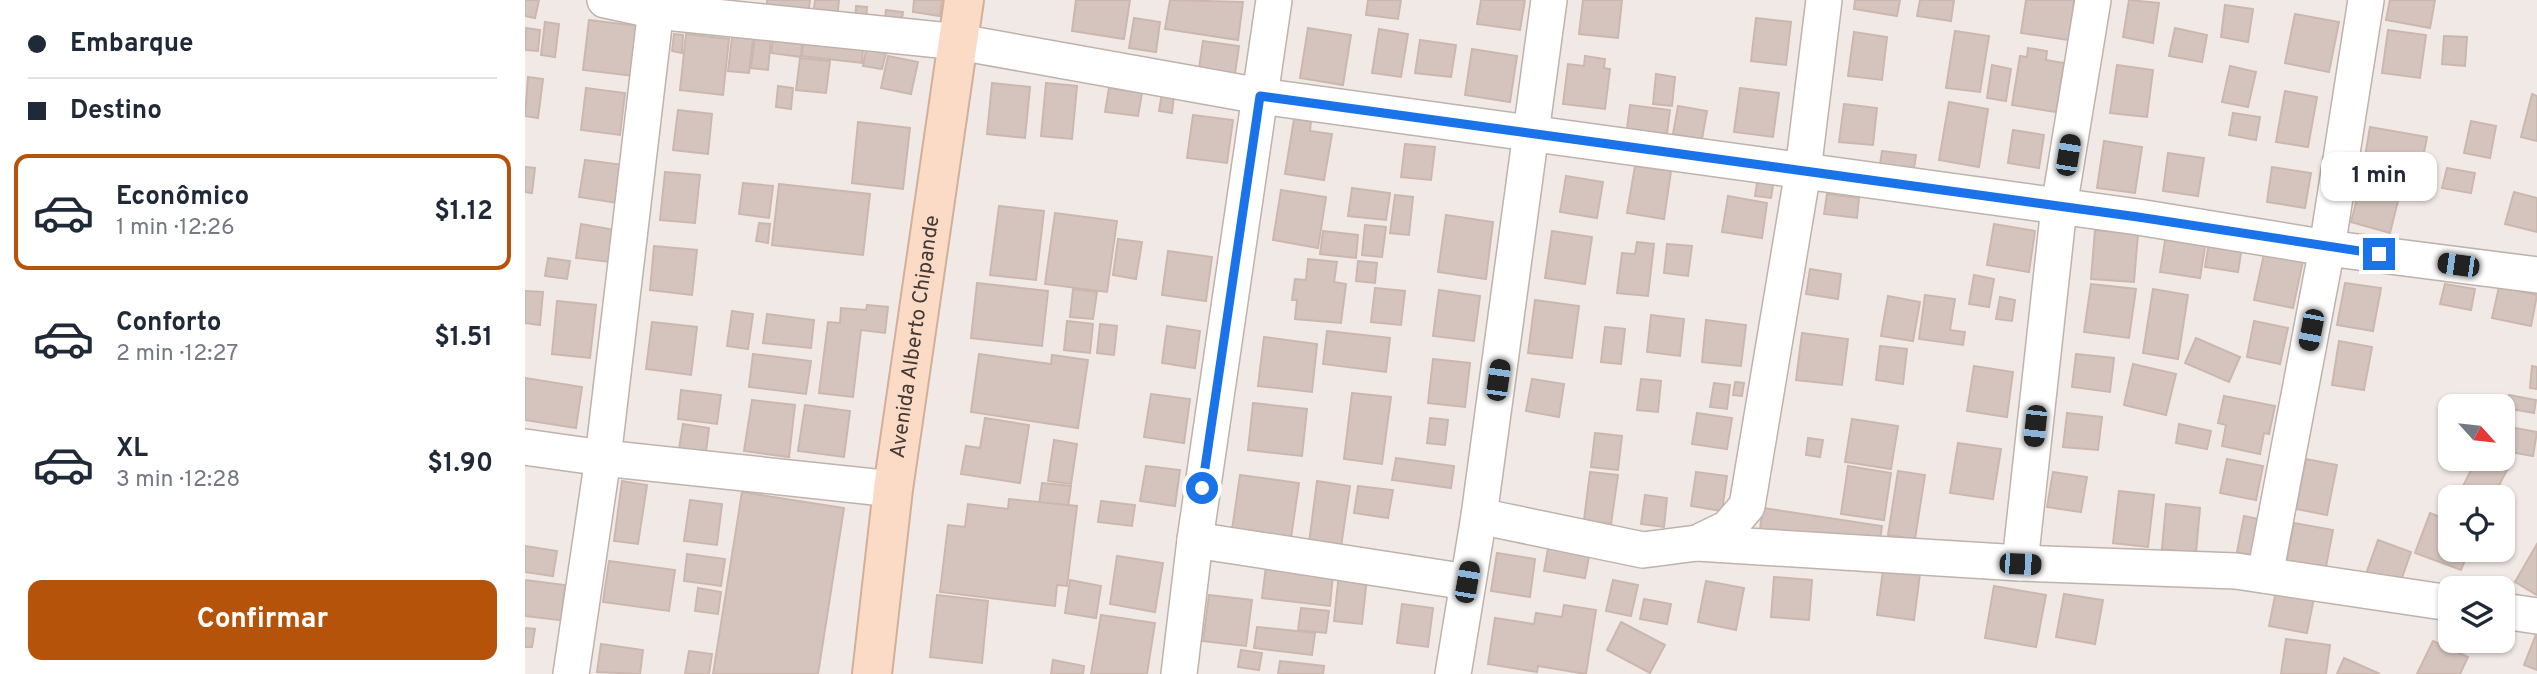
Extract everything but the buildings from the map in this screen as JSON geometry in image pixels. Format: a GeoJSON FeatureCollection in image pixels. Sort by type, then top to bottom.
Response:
{"type":"FeatureCollection","features":[{"type":"Feature","properties":{"kind":"main road","name":"Avenida Alberto Chipande"},"geometry":{"type":"LineString","coordinates":[[872,674],[893,489],[964,0]]}},
{"type":"Feature","properties":{"kind":"street"},"geometry":{"type":"LineString","coordinates":[[605,0],[959,42],[1260,96],[2138,217],[2327,248],[2537,275]]}},
{"type":"Feature","properties":{"kind":"street"},"geometry":{"type":"LineString","coordinates":[[1179,674],[1195,540],[1274,0]]}},
{"type":"Feature","properties":{"kind":"street"},"geometry":{"type":"LineString","coordinates":[[1453,674],[1479,516],[1549,0]]}},
{"type":"Feature","properties":{"kind":"street"},"geometry":{"type":"LineString","coordinates":[[1697,543],[1728,528],[1747,506],[1803,171],[1824,0]]}},
{"type":"Feature","properties":{"kind":"street"},"geometry":{"type":"LineString","coordinates":[[2020,564],[2059,207],[2093,0]]}},
{"type":"Feature","properties":{"kind":"street"},"geometry":{"type":"LineString","coordinates":[[2265,575],[2327,248],[2366,0]]}},
{"type":"Feature","properties":{"kind":"street"},"geometry":{"type":"LineString","coordinates":[[571,674],[603,458],[657,6]]}},
{"type":"Feature","properties":{"kind":"street"},"geometry":{"type":"LineString","coordinates":[[525,447],[893,489]]}},
{"type":"Feature","properties":{"kind":"street"},"geometry":{"type":"LineString","coordinates":[[1479,516],[1643,550],[1697,543],[2020,564],[2235,571],[2438,601]]}},
{"type":"Feature","properties":{"kind":"street"},"geometry":{"type":"LineString","coordinates":[[1195,540],[1467,582]]}},
{"type":"Feature","properties":{"kind":"street"},"geometry":{"type":"LineString","coordinates":[[2515,613],[2537,616]]}},
{"type":"Feature","properties":{"kind":"route"},"geometry":{"type":"LineString","coordinates":[[1202,488],[1260,96],[2138,217],[2379,254]]}}]}
